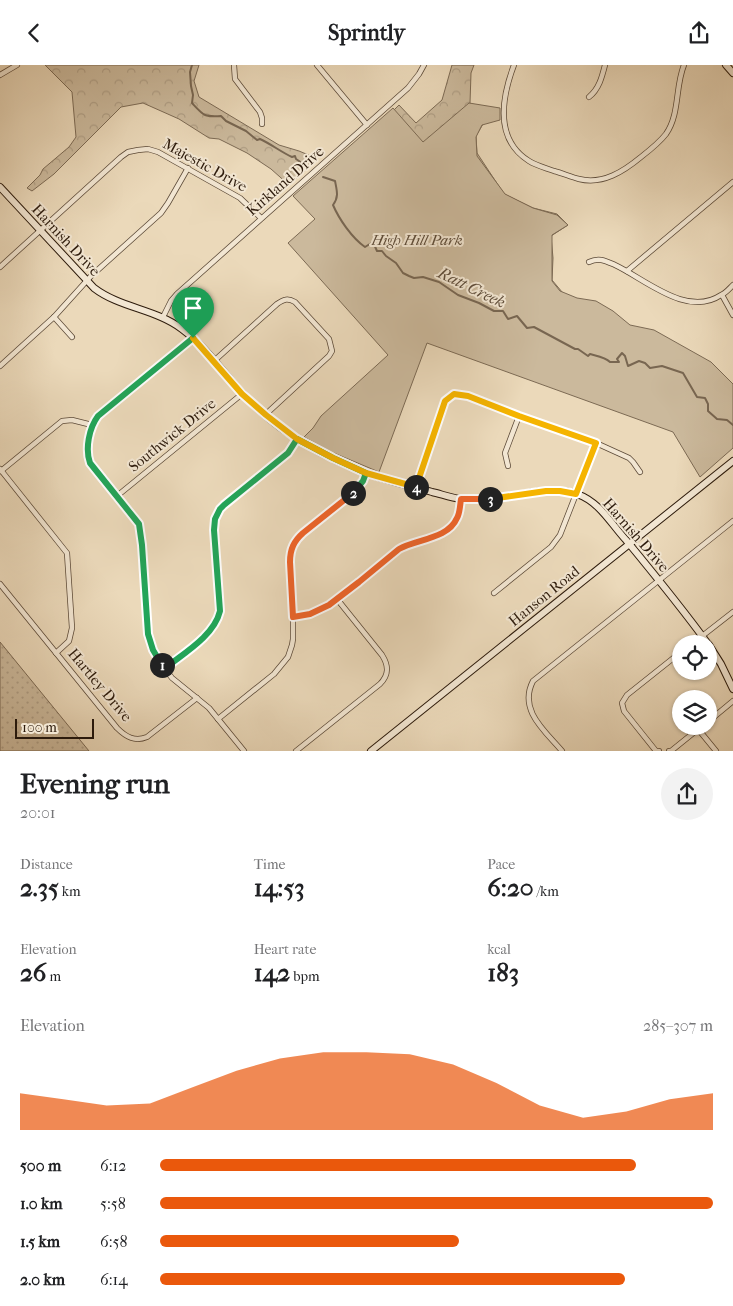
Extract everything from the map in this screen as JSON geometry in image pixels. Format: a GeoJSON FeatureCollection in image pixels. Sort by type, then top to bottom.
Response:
{"type":"FeatureCollection","features":[{"type":"Feature","properties":{"kind":"street"},"geometry":{"type":"LineString","coordinates":[[0,75],[18,65]]}},
{"type":"Feature","properties":{"kind":"street"},"geometry":{"type":"LineString","coordinates":[[234,65],[235,79],[260,112],[262,124]]}},
{"type":"Feature","properties":{"kind":"street"},"geometry":{"type":"LineString","coordinates":[[317,65],[368,125]]}},
{"type":"Feature","properties":{"kind":"street","name":"Kirkland Drive"},"geometry":{"type":"LineString","coordinates":[[163,317],[171,301],[408,88],[424,65]]}},
{"type":"Feature","properties":{"kind":"street"},"geometry":{"type":"LineString","coordinates":[[514,65],[504,97],[505,126],[512,142],[521,154],[537,165],[581,180],[607,178],[620,173],[662,139],[673,119],[679,81],[684,65]]}},
{"type":"Feature","properties":{"kind":"street"},"geometry":{"type":"LineString","coordinates":[[589,97],[596,90],[605,65]]}},
{"type":"Feature","properties":{"kind":"street"},"geometry":{"type":"LineString","coordinates":[[726,65],[733,73]]}},
{"type":"Feature","properties":{"kind":"street","name":"Majestic Drive"},"geometry":{"type":"LineString","coordinates":[[40,231],[128,152],[138,149],[158,152],[188,168],[240,198],[262,218]]}},
{"type":"Feature","properties":{"kind":"street"},"geometry":{"type":"LineString","coordinates":[[0,365],[54,317],[91,276],[165,209],[188,168]]}},
{"type":"Feature","properties":{"kind":"street"},"geometry":{"type":"LineString","coordinates":[[627,271],[733,182]]}},
{"type":"Feature","properties":{"kind":"street","name":"Harnish Drive"},"geometry":{"type":"LineString","coordinates":[[0,187],[86,282],[103,295],[163,317],[182,328],[242,394],[297,439],[326,455],[366,473],[461,499],[486,499],[546,491],[560,491],[585,498],[600,510],[629,544],[701,635]]}},
{"type":"Feature","properties":{"kind":"street"},"geometry":{"type":"LineString","coordinates":[[0,267],[40,231]]}},
{"type":"Feature","properties":{"kind":"street"},"geometry":{"type":"LineString","coordinates":[[589,262],[598,259],[604,260],[681,300],[699,303],[722,295],[733,285]]}},
{"type":"Feature","properties":{"kind":"street"},"geometry":{"type":"LineString","coordinates":[[722,295],[733,315]]}},
{"type":"Feature","properties":{"kind":"street"},"geometry":{"type":"LineString","coordinates":[[214,361],[277,304],[289,299],[296,302],[329,339],[332,351],[329,356],[266,415]]}},
{"type":"Feature","properties":{"kind":"street"},"geometry":{"type":"LineString","coordinates":[[54,317],[72,337]]}},
{"type":"Feature","properties":{"kind":"street"},"geometry":{"type":"LineString","coordinates":[[193,338],[98,416],[92,425],[88,458],[136,520],[140,529],[148,634],[153,650],[164,669],[209,708],[244,751]]}},
{"type":"Feature","properties":{"kind":"street","name":"Southwick Drive"},"geometry":{"type":"LineString","coordinates":[[117,496],[242,394]]}},
{"type":"Feature","properties":{"kind":"street"},"geometry":{"type":"LineString","coordinates":[[416,488],[439,415],[445,401],[454,394],[468,396],[596,443],[629,458],[640,472]]}},
{"type":"Feature","properties":{"kind":"street"},"geometry":{"type":"LineString","coordinates":[[508,466],[505,453],[519,416]]}},
{"type":"Feature","properties":{"kind":"street"},"geometry":{"type":"LineString","coordinates":[[56,653],[69,641],[72,628],[67,553],[1,470],[62,421],[72,420],[92,425]]}},
{"type":"Feature","properties":{"kind":"street"},"geometry":{"type":"LineString","coordinates":[[164,669],[207,635],[218,617],[220,611],[214,530],[215,519],[218,513],[231,498],[288,453],[297,439]]}},
{"type":"Feature","properties":{"kind":"street"},"geometry":{"type":"LineString","coordinates":[[494,593],[556,542],[596,443]]}},
{"type":"Feature","properties":{"kind":"street","name":"Hanson Road"},"geometry":{"type":"LineString","coordinates":[[371,751],[733,461]]}},
{"type":"Feature","properties":{"kind":"street"},"geometry":{"type":"LineString","coordinates":[[218,719],[274,674],[288,657],[292,645],[293,617],[290,555],[294,542],[354,492],[363,481],[366,473]]}},
{"type":"Feature","properties":{"kind":"street"},"geometry":{"type":"LineString","coordinates":[[293,617],[310,614],[324,608],[399,549],[415,541],[445,532],[458,517],[461,499]]}},
{"type":"Feature","properties":{"kind":"street"},"geometry":{"type":"LineString","coordinates":[[562,751],[535,718],[529,706],[528,696],[531,685],[538,677],[733,521]]}},
{"type":"Feature","properties":{"kind":"street","name":"Hartley Drive"},"geometry":{"type":"LineString","coordinates":[[0,584],[122,733],[138,740],[152,735],[197,698]]}},
{"type":"Feature","properties":{"kind":"street"},"geometry":{"type":"LineString","coordinates":[[296,751],[380,684],[387,674],[388,667],[382,655],[337,599]]}},
{"type":"Feature","properties":{"kind":"street"},"geometry":{"type":"LineString","coordinates":[[703,635],[733,612]]}},
{"type":"Feature","properties":{"kind":"street","name":"Harnish Drive"},"geometry":{"type":"LineString","coordinates":[[717,658],[733,689]]}},
{"type":"Feature","properties":{"kind":"street"},"geometry":{"type":"LineString","coordinates":[[657,751],[624,711],[622,703],[627,695],[672,659]]}},
{"type":"Feature","properties":{"kind":"street"},"geometry":{"type":"LineString","coordinates":[[717,714],[733,701]]}},
{"type":"Feature","properties":{"kind":"street"},"geometry":{"type":"LineString","coordinates":[[669,751],[691,735]]}},
{"type":"Feature","properties":{"kind":"street"},"geometry":{"type":"LineString","coordinates":[[705,735],[716,751]]}},
{"type":"Feature","properties":{"kind":"green space"},"geometry":{"type":"Polygon","coordinates":[[[45,65],[199,65],[194,81],[199,97],[279,145],[318,159],[289,185],[271,169],[247,153],[219,139],[209,138],[179,119],[143,103],[121,107],[54,174],[32,191],[27,188],[40,175],[43,169],[69,147],[76,137],[72,92],[45,65]]]}},
{"type":"Feature","properties":{"kind":"green space"},"geometry":{"type":"Polygon","coordinates":[[[452,65],[474,65],[471,73],[470,103],[483,124],[476,136],[477,153],[504,194],[533,208],[557,214],[568,225],[551,236],[552,280],[578,311],[389,115],[399,105],[416,123],[442,100],[452,65]]]}},
{"type":"Feature","properties":{"kind":"green space","name":"High Hill Park"},"geometry":{"type":"Polygon","coordinates":[[[469,103],[500,108],[500,120],[482,125],[476,137],[477,156],[505,194],[533,208],[557,215],[568,225],[552,235],[552,281],[560,291],[577,298],[596,301],[613,311],[630,325],[654,330],[711,362],[733,384],[733,448],[700,477],[673,432],[427,343],[379,472],[329,451],[304,437],[321,416],[388,355],[288,243],[315,219],[293,196],[393,108],[423,142],[469,103]]]}},
{"type":"Feature","properties":{"kind":"green space"},"geometry":{"type":"Polygon","coordinates":[[[0,642],[89,751],[0,751],[0,642]]]}},
{"type":"Feature","properties":{"kind":"waterway","name":"Ratt Creek"},"geometry":{"type":"LineString","coordinates":[[192,65],[190,72],[193,95],[192,103],[199,111],[208,116],[221,116],[257,140],[260,139],[292,157],[295,156],[296,159],[305,165]]}},
{"type":"Feature","properties":{"kind":"waterway","name":"Ratt Creek"},"geometry":{"type":"LineString","coordinates":[[323,177],[335,181],[337,197],[333,205],[342,222],[351,233],[365,247],[373,242],[377,251],[382,251],[396,263],[403,273],[414,278],[423,277],[439,282],[458,295],[494,311],[503,311],[508,319],[517,316],[527,328],[534,327],[588,356],[590,354],[610,362],[619,362],[617,359],[622,353],[628,366],[639,361],[645,363],[650,368],[662,366],[683,373],[697,397],[705,398],[708,404],[708,411],[717,419],[727,420],[733,425]]}},
{"type":"Feature","properties":{"kind":"route"},"geometry":{"type":"LineString","coordinates":[[193,338],[98,416],[92,425],[88,449],[90,463],[139,524],[148,634],[153,650],[164,669],[207,635],[218,617],[220,611],[214,530],[215,519],[220,509],[288,453],[297,439],[366,473],[358,489],[294,542],[290,555],[293,617],[310,614],[329,605],[406,545],[445,532],[458,517],[461,499],[508,497],[546,491],[576,494],[596,443],[468,396],[454,394],[445,401],[439,415],[416,488],[366,473],[320,452],[297,439],[242,394],[193,338]]}}]}
